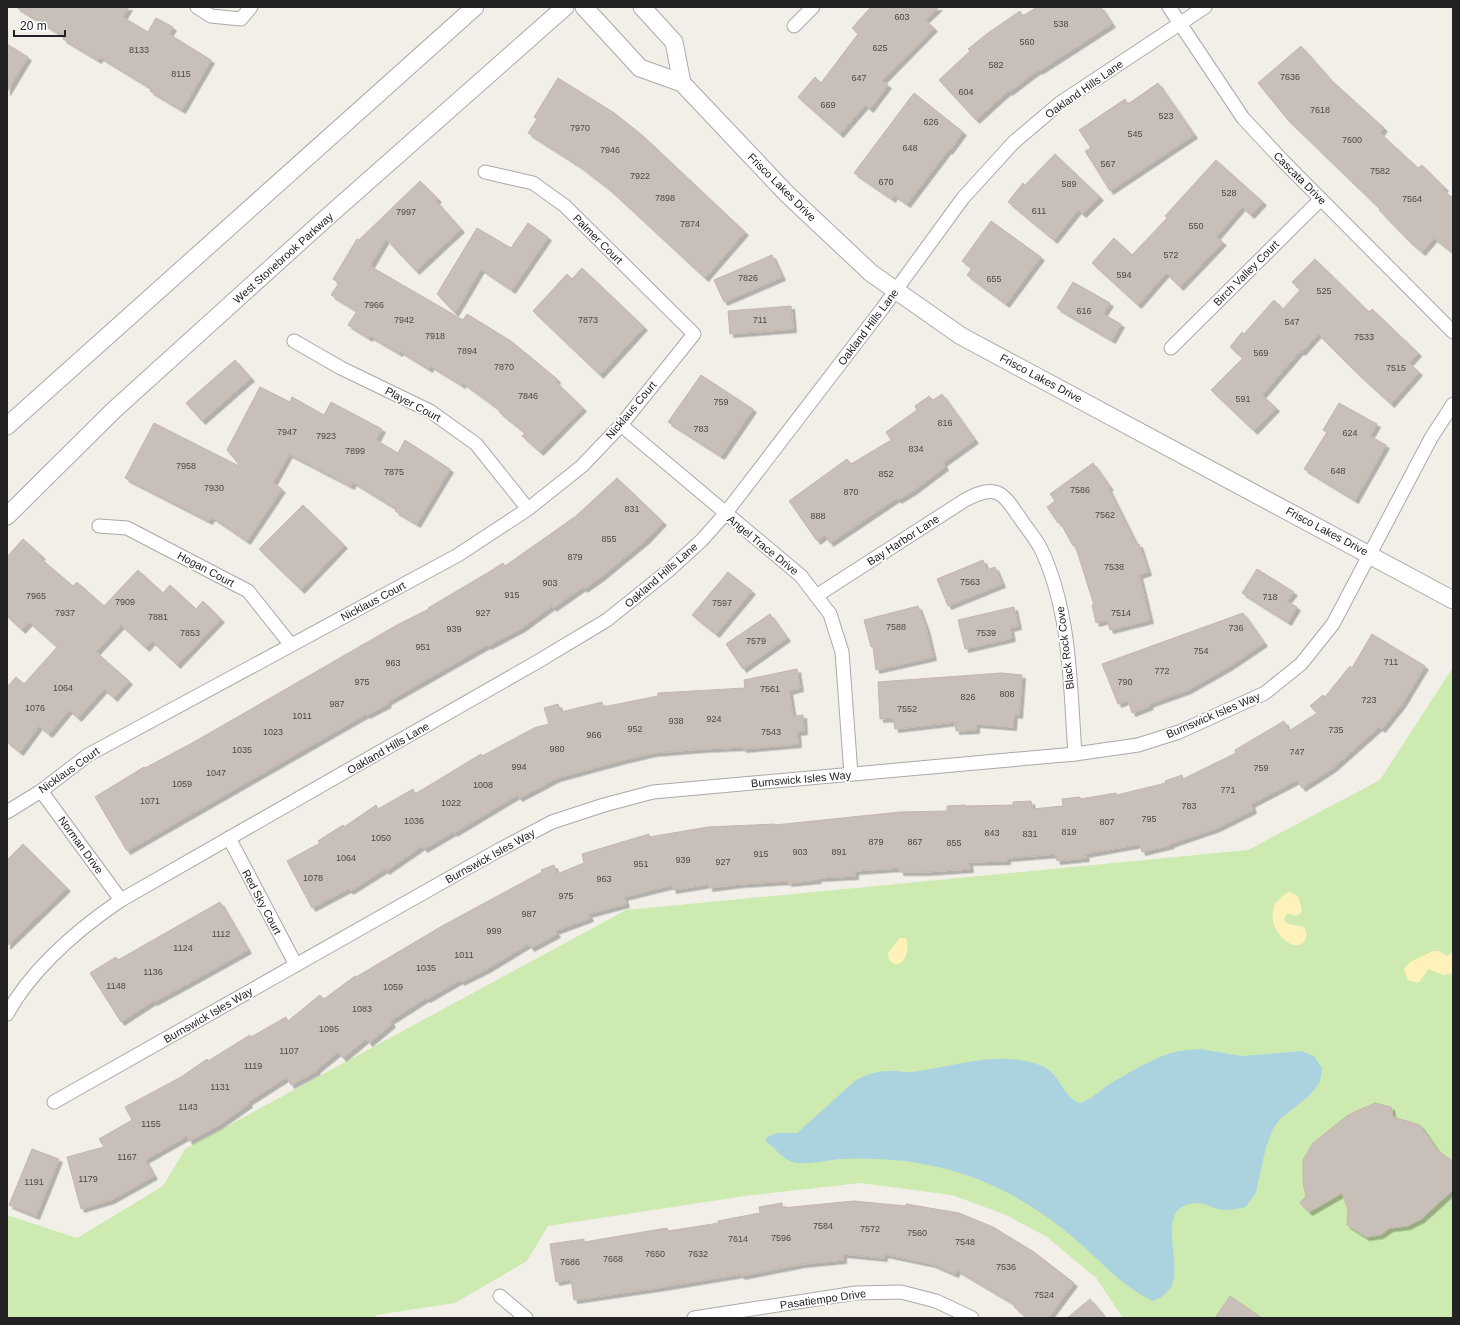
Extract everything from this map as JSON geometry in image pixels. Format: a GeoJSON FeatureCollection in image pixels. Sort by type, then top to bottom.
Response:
{"type":"FeatureCollection","features":[{"type":"Feature","properties":{"kind":"street"},"geometry":{"type":"LineString","coordinates":[[197,7],[211,16],[241,19],[251,7]]}},
{"type":"Feature","properties":{"kind":"street"},"geometry":{"type":"LineString","coordinates":[[7,426],[475,7]]}},
{"type":"Feature","properties":{"kind":"street","name":"West Stonebrook Parkway"},"geometry":{"type":"LineString","coordinates":[[7,516],[114,410],[324,220],[566,7]]}},
{"type":"Feature","properties":{"kind":"street","name":"Frisco Lakes Drive"},"geometry":{"type":"LineString","coordinates":[[584,7],[640,68],[682,82],[787,194],[871,273],[961,336],[1453,600]]}},
{"type":"Feature","properties":{"kind":"street"},"geometry":{"type":"LineString","coordinates":[[642,7],[674,42],[682,82]]}},
{"type":"Feature","properties":{"kind":"street"},"geometry":{"type":"LineString","coordinates":[[794,26],[813,7]]}},
{"type":"Feature","properties":{"kind":"street","name":"Cascata Drive"},"geometry":{"type":"LineString","coordinates":[[1169,7],[1243,118],[1453,332]]}},
{"type":"Feature","properties":{"kind":"street","name":"Oakland Hills Lane"},"geometry":{"type":"LineString","coordinates":[[7,1014],[31,980],[59,949],[87,923],[120,900],[530,666],[606,620],[668,572],[702,540],[725,514],[896,290],[963,198],[1014,142],[1060,103],[1205,7]]}},
{"type":"Feature","properties":{"kind":"street","name":"Palmer Court"},"geometry":{"type":"LineString","coordinates":[[485,172],[533,183],[565,206],[694,334]]}},
{"type":"Feature","properties":{"kind":"street","name":"Birch Valley Court"},"geometry":{"type":"LineString","coordinates":[[1171,348],[1321,199]]}},
{"type":"Feature","properties":{"kind":"street","name":"Nicklaus Court"},"geometry":{"type":"LineString","coordinates":[[7,812],[41,791],[88,755],[458,555],[528,509],[582,466],[621,425],[694,334]]}},
{"type":"Feature","properties":{"kind":"street","name":"Player Court"},"geometry":{"type":"LineString","coordinates":[[294,341],[341,368],[430,411],[476,444],[528,509]]}},
{"type":"Feature","properties":{"kind":"street","name":"Burnswick Isles Way"},"geometry":{"type":"LineString","coordinates":[[54,1102],[499,850],[552,822],[604,805],[653,792],[1076,754],[1138,745],[1178,732],[1265,693],[1301,664],[1333,624],[1431,438],[1453,404]]}},
{"type":"Feature","properties":{"kind":"street","name":"Angel Trace Drive"},"geometry":{"type":"LineString","coordinates":[[621,425],[725,514],[801,576],[830,614],[842,652],[851,774]]}},
{"type":"Feature","properties":{"kind":"street","name":"Bay Harbor Lane"},"geometry":{"type":"LineString","coordinates":[[816,596],[965,500],[980,492],[992,491]]}},
{"type":"Feature","properties":{"kind":"street","name":"Black Rock Cove"},"geometry":{"type":"LineString","coordinates":[[992,491],[1005,496],[1040,549],[1061,605],[1066,641],[1076,754]]}},
{"type":"Feature","properties":{"kind":"street","name":"Hogan Court"},"geometry":{"type":"LineString","coordinates":[[99,526],[128,528],[248,591],[291,645]]}},
{"type":"Feature","properties":{"kind":"street","name":"Norman Drive"},"geometry":{"type":"LineString","coordinates":[[41,791],[120,900]]}},
{"type":"Feature","properties":{"kind":"street","name":"Red Sky Court"},"geometry":{"type":"LineString","coordinates":[[229,838],[296,965]]}},
{"type":"Feature","properties":{"kind":"street","name":"Pasatiempo Drive"},"geometry":{"type":"LineString","coordinates":[[694,1318],[745,1314],[856,1293],[901,1292],[936,1301],[972,1318]]}},
{"type":"Feature","properties":{"kind":"street"},"geometry":{"type":"LineString","coordinates":[[500,1296],[526,1318]]}},
{"type":"Feature","properties":{"kind":"green space"},"geometry":{"type":"Polygon","coordinates":[[[1453,667],[1453,1318],[1123,1318],[1096,1278],[1047,1237],[1006,1215],[952,1195],[860,1183],[745,1196],[548,1226],[527,1261],[455,1303],[376,1315],[376,1318],[7,1318],[7,1215],[77,1238],[163,1186],[185,1149],[626,910],[1248,850],[1380,780],[1453,667]]]}},
{"type":"Feature","properties":{"kind":"sand"},"geometry":{"type":"Polygon","coordinates":[[[1290,892],[1298,896],[1302,910],[1300,914],[1296,916],[1287,913],[1284,920],[1288,924],[1304,927],[1307,935],[1304,942],[1299,945],[1294,945],[1285,940],[1277,931],[1273,921],[1274,905],[1286,893],[1290,892]]]}},
{"type":"Feature","properties":{"kind":"sand"},"geometry":{"type":"Polygon","coordinates":[[[900,938],[906,938],[908,948],[904,959],[898,964],[894,964],[889,960],[888,953],[900,938]]]}},
{"type":"Feature","properties":{"kind":"sand"},"geometry":{"type":"Polygon","coordinates":[[[1433,951],[1438,951],[1447,956],[1453,952],[1453,973],[1443,975],[1429,969],[1418,983],[1408,980],[1404,970],[1406,966],[1433,951]]]}},
{"type":"Feature","properties":{"kind":"water"},"geometry":{"type":"Polygon","coordinates":[[[1200,1049],[1242,1056],[1301,1051],[1314,1056],[1322,1068],[1320,1082],[1309,1096],[1280,1119],[1273,1129],[1266,1147],[1256,1192],[1246,1207],[1232,1210],[1222,1210],[1201,1203],[1193,1203],[1178,1210],[1173,1219],[1172,1232],[1175,1272],[1172,1284],[1165,1294],[1153,1301],[1121,1281],[1075,1239],[1046,1216],[1014,1196],[981,1180],[964,1174],[920,1163],[894,1160],[854,1158],[810,1163],[792,1162],[766,1142],[766,1139],[769,1136],[777,1133],[797,1133],[856,1080],[867,1075],[884,1071],[912,1072],[993,1059],[1026,1061],[1042,1066],[1048,1070],[1058,1080],[1069,1096],[1080,1103],[1090,1099],[1113,1082],[1137,1068],[1162,1056],[1179,1051],[1200,1049]]]}},
{"type":"Feature","properties":{"kind":"building"},"geometry":{"type":"Polygon","coordinates":[[[16,7],[129,7],[123,17],[148,32],[156,18],[173,27],[169,34],[211,60],[182,110],[150,91],[151,88],[100,57],[98,60],[63,39],[65,37],[16,7]]]}},
{"type":"Feature","properties":{"kind":"building"},"geometry":{"type":"Polygon","coordinates":[[[871,7],[939,7],[925,20],[934,28],[882,81],[888,85],[870,109],[865,105],[840,134],[798,97],[815,77],[821,83],[858,34],[852,28],[871,7]]]}},
{"type":"Feature","properties":{"kind":"building"},"geometry":{"type":"Polygon","coordinates":[[[1037,7],[1101,7],[1112,24],[1039,71],[1038,70],[1009,92],[1008,91],[976,120],[939,80],[970,51],[968,49],[988,33],[1020,11],[1023,16],[1037,7]]]}},
{"type":"Feature","properties":{"kind":"building"},"geometry":{"type":"Polygon","coordinates":[[[7,44],[28,57],[7,92],[7,44]]]}},
{"type":"Feature","properties":{"kind":"building"},"geometry":{"type":"Polygon","coordinates":[[[1301,46],[1331,80],[1384,128],[1380,133],[1418,168],[1422,165],[1445,188],[1443,190],[1453,198],[1453,253],[1434,238],[1422,252],[1410,242],[1379,210],[1380,209],[1288,120],[1258,83],[1301,46]]]}},
{"type":"Feature","properties":{"kind":"building"},"geometry":{"type":"Polygon","coordinates":[[[558,78],[613,112],[642,135],[745,232],[705,278],[608,188],[578,165],[528,133],[537,119],[534,117],[558,78]]]}},
{"type":"Feature","properties":{"kind":"building"},"geometry":{"type":"Polygon","coordinates":[[[1158,83],[1194,135],[1110,191],[1085,151],[1091,148],[1079,130],[1125,99],[1128,104],[1158,83]]]}},
{"type":"Feature","properties":{"kind":"building"},"geometry":{"type":"Polygon","coordinates":[[[914,93],[963,132],[907,204],[894,195],[892,199],[854,173],[914,93]]]}},
{"type":"Feature","properties":{"kind":"building"},"geometry":{"type":"Polygon","coordinates":[[[1055,154],[1100,197],[1083,214],[1078,210],[1054,240],[1008,202],[1023,183],[1025,185],[1055,154]]]}},
{"type":"Feature","properties":{"kind":"building"},"geometry":{"type":"Polygon","coordinates":[[[1216,160],[1263,202],[1251,215],[1242,207],[1216,237],[1223,242],[1180,287],[1166,273],[1138,305],[1092,263],[1114,238],[1132,255],[1167,218],[1165,216],[1216,160]]]}},
{"type":"Feature","properties":{"kind":"building"},"geometry":{"type":"Polygon","coordinates":[[[420,181],[438,199],[436,201],[461,229],[416,271],[386,239],[370,266],[463,320],[467,314],[511,341],[557,379],[556,382],[583,408],[540,452],[522,436],[525,433],[499,412],[500,410],[463,383],[462,385],[431,366],[429,369],[400,351],[399,353],[370,336],[369,338],[348,325],[357,311],[331,295],[339,283],[333,279],[357,239],[359,240],[420,181]]]}},
{"type":"Feature","properties":{"kind":"building"},"geometry":{"type":"Polygon","coordinates":[[[991,221],[1041,257],[1006,304],[967,275],[972,268],[962,261],[991,221]]]}},
{"type":"Feature","properties":{"kind":"building"},"geometry":{"type":"Polygon","coordinates":[[[528,223],[548,237],[512,290],[481,269],[455,313],[437,294],[477,228],[511,248],[528,223]]]}},
{"type":"Feature","properties":{"kind":"building"},"geometry":{"type":"Polygon","coordinates":[[[772,255],[782,277],[724,302],[714,280],[772,255]]]}},
{"type":"Feature","properties":{"kind":"building"},"geometry":{"type":"Polygon","coordinates":[[[1315,259],[1369,312],[1372,309],[1418,353],[1409,363],[1419,372],[1391,404],[1318,334],[1302,352],[1300,351],[1262,395],[1276,408],[1254,431],[1211,390],[1243,358],[1230,347],[1242,332],[1244,334],[1274,300],[1283,309],[1300,290],[1292,282],[1315,259]]]}},
{"type":"Feature","properties":{"kind":"building"},"geometry":{"type":"Polygon","coordinates":[[[582,268],[644,327],[600,375],[533,311],[567,274],[572,279],[582,268]]]}},
{"type":"Feature","properties":{"kind":"building"},"geometry":{"type":"Polygon","coordinates":[[[1073,282],[1110,303],[1103,314],[1121,324],[1112,340],[1057,308],[1073,282]]]}},
{"type":"Feature","properties":{"kind":"building"},"geometry":{"type":"Polygon","coordinates":[[[791,306],[793,329],[730,334],[728,311],[791,306]]]}},
{"type":"Feature","properties":{"kind":"building"},"geometry":{"type":"Polygon","coordinates":[[[235,360],[251,378],[202,421],[186,403],[235,360]]]}},
{"type":"Feature","properties":{"kind":"building"},"geometry":{"type":"Polygon","coordinates":[[[701,375],[753,409],[721,456],[668,422],[701,375]]]}},
{"type":"Feature","properties":{"kind":"building"},"geometry":{"type":"Polygon","coordinates":[[[260,387],[290,402],[292,397],[324,415],[331,402],[382,429],[376,440],[398,453],[405,440],[450,469],[417,524],[395,511],[397,509],[353,482],[351,486],[289,454],[273,483],[282,489],[247,541],[212,517],[209,521],[125,478],[154,423],[241,467],[227,450],[260,387]]]}},
{"type":"Feature","properties":{"kind":"building"},"geometry":{"type":"Polygon","coordinates":[[[942,394],[975,440],[943,463],[945,467],[913,491],[898,500],[897,498],[830,543],[825,535],[817,541],[789,501],[847,459],[851,464],[891,440],[886,432],[917,410],[915,406],[929,396],[933,400],[942,394]]]}},
{"type":"Feature","properties":{"kind":"building"},"geometry":{"type":"Polygon","coordinates":[[[1339,403],[1377,424],[1370,436],[1386,445],[1355,500],[1304,469],[1327,432],[1323,430],[1339,403]]]}},
{"type":"Feature","properties":{"kind":"building"},"geometry":{"type":"Polygon","coordinates":[[[1093,463],[1110,487],[1108,488],[1136,544],[1139,544],[1148,572],[1139,575],[1150,620],[1110,630],[1107,620],[1096,623],[1092,605],[1094,605],[1075,545],[1073,546],[1060,522],[1058,523],[1047,507],[1055,501],[1050,494],[1093,463]]]}},
{"type":"Feature","properties":{"kind":"building"},"geometry":{"type":"Polygon","coordinates":[[[617,478],[663,522],[646,540],[601,577],[584,589],[583,587],[553,608],[552,606],[522,628],[488,646],[487,645],[387,702],[388,704],[367,715],[366,714],[127,851],[95,797],[144,767],[145,768],[194,742],[397,625],[429,609],[428,608],[503,563],[505,566],[576,516],[617,478]]]}},
{"type":"Feature","properties":{"kind":"building"},"geometry":{"type":"Polygon","coordinates":[[[303,505],[344,545],[301,590],[259,549],[303,505]]]}},
{"type":"Feature","properties":{"kind":"building"},"geometry":{"type":"Polygon","coordinates":[[[23,539],[42,556],[40,558],[73,586],[77,582],[104,606],[138,570],[163,593],[170,585],[196,609],[203,601],[221,619],[177,665],[152,641],[146,648],[121,625],[96,652],[129,681],[114,698],[104,689],[78,718],[69,710],[49,734],[39,726],[20,752],[7,742],[7,687],[16,677],[24,684],[57,647],[29,622],[22,630],[7,616],[7,557],[23,539]]]}},
{"type":"Feature","properties":{"kind":"building"},"geometry":{"type":"Polygon","coordinates":[[[983,560],[987,570],[995,567],[1002,584],[948,606],[937,579],[983,560]]]}},
{"type":"Feature","properties":{"kind":"building"},"geometry":{"type":"Polygon","coordinates":[[[1257,569],[1294,592],[1287,601],[1297,607],[1288,622],[1242,593],[1257,569]]]}},
{"type":"Feature","properties":{"kind":"building"},"geometry":{"type":"Polygon","coordinates":[[[728,572],[752,591],[716,634],[692,615],[728,572]]]}},
{"type":"Feature","properties":{"kind":"building"},"geometry":{"type":"Polygon","coordinates":[[[918,606],[926,628],[933,657],[876,670],[873,647],[871,647],[864,620],[918,606]]]}},
{"type":"Feature","properties":{"kind":"building"},"geometry":{"type":"Polygon","coordinates":[[[1014,607],[1018,626],[1010,628],[1012,638],[965,649],[958,620],[1014,607]]]}},
{"type":"Feature","properties":{"kind":"building"},"geometry":{"type":"Polygon","coordinates":[[[1243,613],[1264,643],[1230,666],[1188,690],[1149,704],[1150,706],[1132,713],[1128,700],[1118,704],[1102,664],[1243,613]]]}},
{"type":"Feature","properties":{"kind":"building"},"geometry":{"type":"Polygon","coordinates":[[[770,614],[787,638],[743,669],[726,644],[770,614]]]}},
{"type":"Feature","properties":{"kind":"building"},"geometry":{"type":"Polygon","coordinates":[[[1372,634],[1425,666],[1402,704],[1382,729],[1379,727],[1333,768],[1302,788],[1297,780],[1251,804],[1253,810],[1217,828],[1170,844],[1171,845],[1142,852],[1140,844],[1085,854],[1086,858],[1057,861],[1056,854],[1007,858],[1007,861],[969,862],[970,869],[900,872],[900,868],[855,871],[855,876],[817,878],[818,880],[788,883],[788,881],[740,884],[709,888],[709,884],[673,890],[672,885],[624,897],[626,904],[588,914],[590,918],[555,931],[557,934],[531,948],[528,944],[487,969],[461,982],[460,980],[427,999],[426,998],[390,1021],[392,1024],[369,1043],[366,1039],[343,1058],[338,1052],[316,1070],[317,1071],[291,1085],[287,1077],[248,1102],[249,1104],[219,1125],[189,1141],[187,1136],[145,1160],[154,1176],[111,1200],[81,1209],[67,1157],[104,1147],[99,1139],[132,1120],[125,1107],[181,1077],[207,1059],[208,1061],[250,1035],[251,1037],[286,1017],[288,1021],[320,995],[324,999],[355,976],[356,977],[442,926],[542,872],[541,870],[554,865],[557,874],[584,863],[582,854],[649,834],[649,837],[708,827],[775,825],[900,812],[947,811],[947,806],[1013,805],[1013,802],[1031,801],[1032,809],[1063,806],[1062,799],[1080,797],[1080,799],[1116,793],[1117,795],[1166,783],[1165,781],[1182,775],[1183,779],[1236,753],[1235,750],[1284,721],[1289,731],[1317,713],[1310,706],[1323,695],[1325,697],[1350,666],[1352,668],[1372,634]]]}},
{"type":"Feature","properties":{"kind":"building"},"geometry":{"type":"Polygon","coordinates":[[[797,669],[800,688],[789,691],[793,716],[803,715],[804,731],[797,732],[798,744],[743,749],[743,747],[653,753],[557,778],[519,798],[517,795],[454,833],[453,832],[424,849],[422,846],[386,871],[385,869],[350,891],[348,889],[312,908],[287,861],[320,843],[318,841],[343,825],[344,827],[376,805],[378,809],[413,789],[415,794],[481,754],[482,756],[534,728],[549,724],[544,708],[558,704],[561,712],[602,702],[603,707],[658,696],[658,693],[745,688],[744,680],[797,669]]]}},
{"type":"Feature","properties":{"kind":"building"},"geometry":{"type":"Polygon","coordinates":[[[1001,673],[1022,675],[1019,715],[1014,714],[1013,727],[976,724],[976,730],[956,731],[955,722],[895,729],[893,718],[880,719],[878,682],[1001,673]]]}},
{"type":"Feature","properties":{"kind":"building"},"geometry":{"type":"Polygon","coordinates":[[[23,844],[67,888],[7,946],[7,860],[23,844]]]}},
{"type":"Feature","properties":{"kind":"building"},"geometry":{"type":"Polygon","coordinates":[[[220,902],[248,950],[154,1002],[153,1001],[121,1022],[90,973],[116,957],[118,960],[220,902]]]}},
{"type":"Feature","properties":{"kind":"building"},"geometry":{"type":"Polygon","coordinates":[[[1375,1103],[1391,1107],[1393,1117],[1420,1125],[1438,1151],[1453,1161],[1453,1190],[1421,1219],[1407,1226],[1390,1228],[1380,1235],[1366,1237],[1347,1225],[1348,1210],[1342,1193],[1309,1212],[1300,1203],[1306,1196],[1303,1183],[1303,1160],[1313,1143],[1348,1115],[1375,1103]]]}},
{"type":"Feature","properties":{"kind":"building"},"geometry":{"type":"Polygon","coordinates":[[[32,1149],[59,1159],[36,1216],[9,1205],[32,1149]]]}},
{"type":"Feature","properties":{"kind":"building"},"geometry":{"type":"Polygon","coordinates":[[[854,1201],[906,1206],[906,1204],[959,1213],[993,1227],[1034,1252],[1074,1283],[1048,1318],[1028,1318],[1014,1307],[1016,1305],[957,1270],[955,1274],[932,1264],[884,1254],[884,1258],[843,1254],[843,1260],[802,1264],[741,1276],[741,1274],[574,1300],[571,1279],[556,1282],[550,1244],[584,1239],[584,1242],[667,1228],[668,1231],[719,1223],[718,1221],[760,1213],[759,1207],[782,1203],[782,1208],[854,1201]]]}},
{"type":"Feature","properties":{"kind":"building"},"geometry":{"type":"Polygon","coordinates":[[[1230,1296],[1262,1318],[1215,1318],[1230,1296]]]}},
{"type":"Feature","properties":{"kind":"building"},"geometry":{"type":"Polygon","coordinates":[[[1090,1299],[1106,1318],[1067,1318],[1090,1299]]]}}]}
